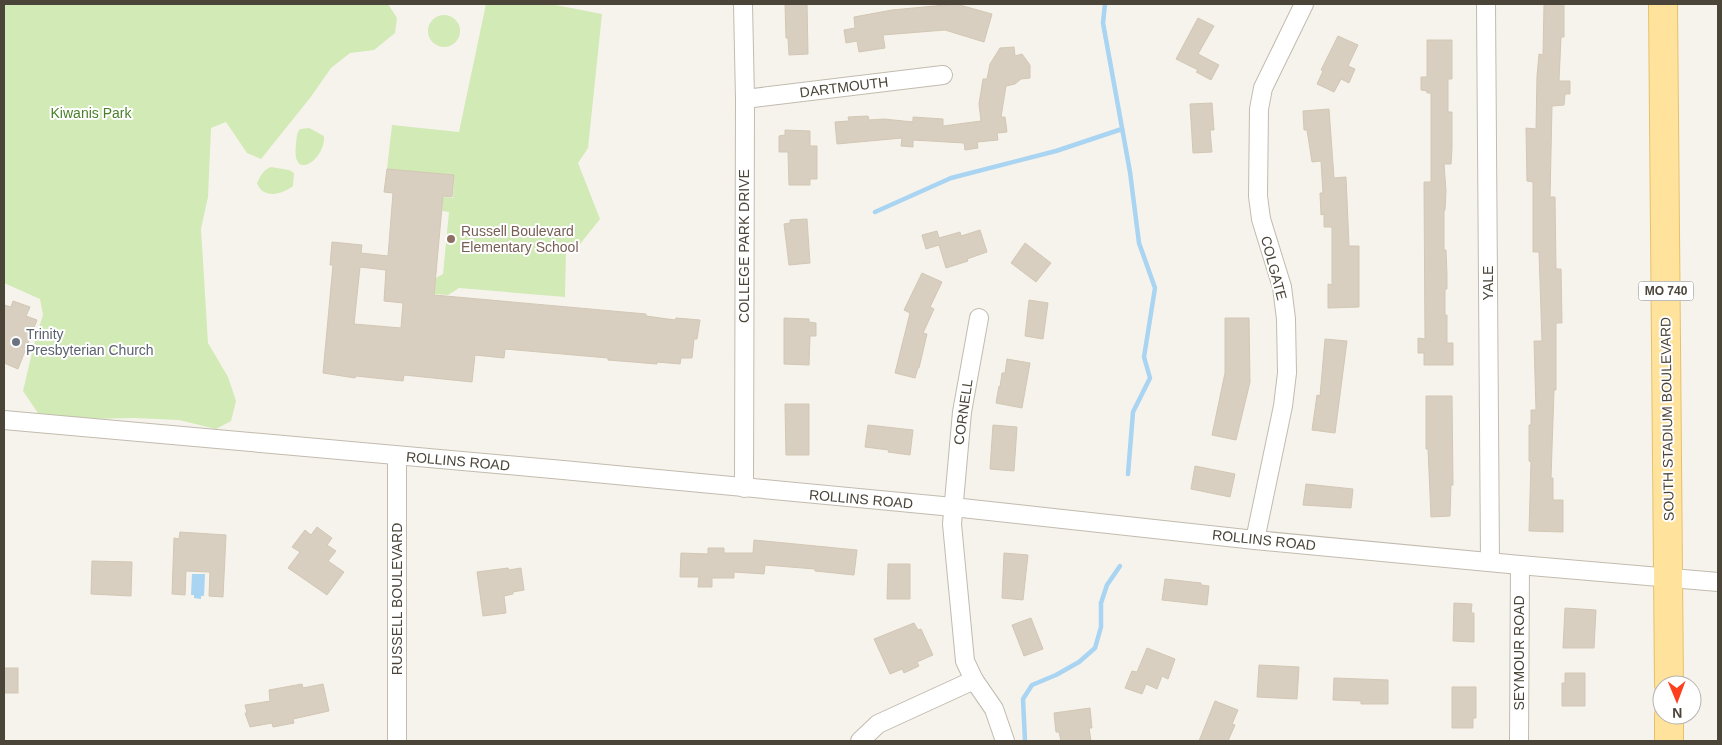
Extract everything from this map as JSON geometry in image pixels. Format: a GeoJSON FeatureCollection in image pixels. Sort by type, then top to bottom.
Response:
{"type":"FeatureCollection","features":[{"type":"Feature","properties":{"kind":"main road","name":"SOUTH STADIUM BOULEVARD"},"geometry":{"type":"LineString","coordinates":[[1663,4],[1669,675]]}},
{"type":"Feature","properties":{"kind":"main road"},"geometry":{"type":"LineString","coordinates":[[1669,725],[1669,741]]}},
{"type":"Feature","properties":{"kind":"street","name":"COLLEGE PARK DRIVE"},"geometry":{"type":"LineString","coordinates":[[743,4],[745,99],[744,488]]}},
{"type":"Feature","properties":{"kind":"street","name":"COLGATE"},"geometry":{"type":"LineString","coordinates":[[1255,540],[1283,406],[1287,373],[1286,319],[1282,287],[1261,219],[1258,196],[1259,109],[1263,88],[1304,4]]}},
{"type":"Feature","properties":{"kind":"street","name":"YALE"},"geometry":{"type":"LineString","coordinates":[[1486,4],[1490,562]]}},
{"type":"Feature","properties":{"kind":"street","name":"DARTMOUTH"},"geometry":{"type":"LineString","coordinates":[[745,99],[943,75]]}},
{"type":"Feature","properties":{"kind":"street","name":"CORNELL"},"geometry":{"type":"LineString","coordinates":[[979,318],[962,412],[952,532],[965,661],[974,680],[994,709],[1005,741]]}},
{"type":"Feature","properties":{"kind":"street","name":"ROLLINS ROAD"},"geometry":{"type":"LineString","coordinates":[[4,420],[953,507],[1255,540],[1718,582]]}},
{"type":"Feature","properties":{"kind":"street","name":"RUSSELL BOULEVARD"},"geometry":{"type":"LineString","coordinates":[[397,456],[397,741]]}},
{"type":"Feature","properties":{"kind":"street","name":"SEYMOUR ROAD"},"geometry":{"type":"LineString","coordinates":[[1519,741],[1520,565]]}},
{"type":"Feature","properties":{"kind":"street"},"geometry":{"type":"LineString","coordinates":[[860,741],[878,724],[974,680]]}},
{"type":"Feature","properties":{"kind":"green space","name":"Kiwanis Park"},"geometry":{"type":"Polygon","coordinates":[[[4,4],[388,4],[397,18],[395,33],[374,50],[350,53],[331,68],[310,98],[261,159],[247,153],[226,122],[211,128],[208,197],[201,229],[208,343],[228,377],[236,401],[231,421],[216,429],[179,420],[134,418],[86,419],[38,413],[23,391],[43,315],[40,299],[4,283],[4,4]]]}},
{"type":"Feature","properties":{"kind":"green space"},"geometry":{"type":"Polygon","coordinates":[[[486,4],[550,4],[602,14],[588,148],[578,163],[600,219],[576,249],[566,249],[565,297],[459,288],[448,295],[423,293],[434,279],[443,274],[449,212],[442,211],[443,197],[453,198],[454,175],[387,169],[392,125],[459,132],[486,4]]]}},
{"type":"Feature","properties":{"kind":"green space"},"geometry":{"type":"Polygon","coordinates":[[[444,15],[456,19],[460,31],[456,43],[444,47],[432,43],[428,31],[432,19],[444,15]]]}},
{"type":"Feature","properties":{"kind":"green space"},"geometry":{"type":"Polygon","coordinates":[[[309,128],[324,136],[323,145],[315,159],[309,164],[303,165],[299,163],[296,156],[297,136],[300,129],[309,128]]]}},
{"type":"Feature","properties":{"kind":"green space"},"geometry":{"type":"Polygon","coordinates":[[[271,167],[289,170],[294,173],[293,186],[279,193],[268,194],[264,192],[257,183],[264,171],[271,167]]]}},
{"type":"Feature","properties":{"kind":"water"},"geometry":{"type":"Polygon","coordinates":[[[192,574],[205,574],[204,596],[201,596],[201,599],[194,598],[194,595],[191,595],[192,574]]]}},
{"type":"Feature","properties":{"kind":"building"},"geometry":{"type":"Polygon","coordinates":[[[785,4],[807,4],[808,54],[789,55],[788,38],[786,38],[785,4]]]}},
{"type":"Feature","properties":{"kind":"building"},"geometry":{"type":"Polygon","coordinates":[[[956,4],[992,14],[984,42],[945,30],[883,35],[885,48],[859,52],[857,41],[846,43],[844,30],[855,28],[854,17],[892,10],[956,4]]]}},
{"type":"Feature","properties":{"kind":"building"},"geometry":{"type":"Polygon","coordinates":[[[1544,4],[1564,4],[1564,37],[1561,37],[1559,81],[1570,81],[1570,94],[1565,94],[1564,105],[1552,106],[1550,197],[1555,197],[1556,269],[1561,269],[1562,323],[1556,323],[1556,390],[1554,390],[1551,478],[1553,478],[1553,500],[1563,500],[1563,532],[1529,531],[1531,462],[1529,461],[1529,425],[1531,425],[1531,410],[1536,410],[1534,341],[1542,341],[1539,252],[1533,252],[1533,182],[1527,181],[1526,128],[1536,129],[1537,76],[1539,54],[1543,55],[1544,4]]]}},
{"type":"Feature","properties":{"kind":"building"},"geometry":{"type":"Polygon","coordinates":[[[1198,18],[1214,26],[1198,54],[1219,65],[1211,80],[1196,72],[1198,70],[1176,59],[1198,18]]]}},
{"type":"Feature","properties":{"kind":"building"},"geometry":{"type":"Polygon","coordinates":[[[1338,36],[1358,45],[1348,66],[1355,69],[1349,83],[1341,79],[1334,92],[1317,84],[1323,71],[1321,70],[1338,36]]]}},
{"type":"Feature","properties":{"kind":"building"},"geometry":{"type":"Polygon","coordinates":[[[1427,40],[1452,40],[1452,79],[1448,79],[1448,112],[1452,112],[1452,148],[1451,164],[1444,164],[1446,191],[1444,250],[1446,250],[1447,274],[1445,315],[1447,315],[1447,343],[1453,343],[1453,365],[1424,365],[1424,353],[1418,353],[1418,338],[1425,339],[1424,182],[1431,182],[1431,93],[1421,90],[1421,77],[1427,77],[1427,40]]]}},
{"type":"Feature","properties":{"kind":"building"},"geometry":{"type":"Polygon","coordinates":[[[1014,47],[1015,56],[1022,54],[1030,65],[1030,78],[1021,79],[1015,84],[1006,86],[1001,117],[1005,117],[1007,132],[997,133],[998,140],[977,142],[978,148],[965,150],[964,143],[913,140],[913,147],[901,146],[902,138],[837,144],[835,122],[849,121],[848,117],[868,116],[869,120],[884,119],[913,122],[913,117],[943,119],[943,126],[981,121],[979,104],[983,79],[987,79],[990,64],[1000,48],[1014,47]]]}},
{"type":"Feature","properties":{"kind":"building"},"geometry":{"type":"Polygon","coordinates":[[[1212,103],[1214,130],[1210,130],[1212,152],[1193,153],[1190,104],[1212,103]]]}},
{"type":"Feature","properties":{"kind":"building"},"geometry":{"type":"Polygon","coordinates":[[[1329,109],[1334,178],[1346,177],[1349,246],[1359,246],[1359,307],[1328,308],[1328,284],[1332,285],[1332,227],[1324,227],[1324,214],[1321,215],[1320,193],[1323,193],[1321,161],[1312,162],[1307,130],[1304,130],[1303,111],[1329,109]]]}},
{"type":"Feature","properties":{"kind":"building"},"geometry":{"type":"Polygon","coordinates":[[[785,130],[810,131],[810,146],[817,146],[817,179],[810,179],[810,185],[789,185],[788,152],[779,152],[779,136],[785,135],[785,130]]]}},
{"type":"Feature","properties":{"kind":"building","name":"Russell Boulevard Elementary School"},"geometry":{"type":"Polygon","coordinates":[[[387,169],[454,175],[452,197],[443,196],[434,295],[646,314],[646,316],[675,320],[676,318],[700,320],[697,339],[694,339],[692,358],[681,358],[680,364],[657,362],[657,364],[505,349],[504,358],[475,355],[472,382],[404,375],[403,381],[356,376],[355,378],[323,373],[333,265],[330,265],[332,242],[362,245],[361,253],[388,256],[393,193],[384,192],[387,169]],[[360,267],[354,324],[401,328],[403,303],[384,301],[386,270],[360,267]]]}},
{"type":"Feature","properties":{"kind":"building"},"geometry":{"type":"Polygon","coordinates":[[[807,219],[810,263],[789,265],[784,224],[790,223],[790,220],[807,219]]]}},
{"type":"Feature","properties":{"kind":"building"},"geometry":{"type":"Polygon","coordinates":[[[980,230],[987,252],[946,268],[939,245],[926,249],[922,235],[937,231],[939,238],[960,232],[961,236],[980,230]]]}},
{"type":"Feature","properties":{"kind":"building"},"geometry":{"type":"Polygon","coordinates":[[[1025,243],[1051,263],[1036,282],[1011,263],[1025,243]]]}},
{"type":"Feature","properties":{"kind":"building"},"geometry":{"type":"Polygon","coordinates":[[[922,273],[942,282],[930,307],[934,309],[923,333],[927,334],[915,378],[895,373],[910,313],[904,310],[922,273]]]}},
{"type":"Feature","properties":{"kind":"building"},"geometry":{"type":"Polygon","coordinates":[[[1029,300],[1048,303],[1043,339],[1025,336],[1029,300]]]}},
{"type":"Feature","properties":{"kind":"building","name":"Trinity Presbyterian Church"},"geometry":{"type":"Polygon","coordinates":[[[13,301],[30,307],[26,316],[37,320],[18,369],[4,363],[4,305],[11,307],[13,301]]]}},
{"type":"Feature","properties":{"kind":"building"},"geometry":{"type":"Polygon","coordinates":[[[784,318],[809,319],[809,322],[816,323],[816,336],[810,336],[809,365],[784,364],[784,318]]]}},
{"type":"Feature","properties":{"kind":"building"},"geometry":{"type":"Polygon","coordinates":[[[1225,318],[1249,318],[1250,382],[1236,440],[1212,435],[1225,373],[1225,318]]]}},
{"type":"Feature","properties":{"kind":"building"},"geometry":{"type":"Polygon","coordinates":[[[1325,339],[1347,341],[1335,433],[1312,430],[1317,395],[1320,396],[1325,339]]]}},
{"type":"Feature","properties":{"kind":"building"},"geometry":{"type":"Polygon","coordinates":[[[1007,359],[1030,363],[1022,408],[996,403],[1007,359]]]}},
{"type":"Feature","properties":{"kind":"building"},"geometry":{"type":"Polygon","coordinates":[[[1426,396],[1452,396],[1453,485],[1451,485],[1450,516],[1431,517],[1428,449],[1426,449],[1426,396]]]}},
{"type":"Feature","properties":{"kind":"building"},"geometry":{"type":"Polygon","coordinates":[[[785,404],[809,404],[809,455],[786,455],[785,404]]]}},
{"type":"Feature","properties":{"kind":"building"},"geometry":{"type":"Polygon","coordinates":[[[868,425],[913,430],[910,455],[865,447],[868,425]]]}},
{"type":"Feature","properties":{"kind":"building"},"geometry":{"type":"Polygon","coordinates":[[[993,425],[1017,427],[1014,471],[990,469],[993,425]]]}},
{"type":"Feature","properties":{"kind":"building"},"geometry":{"type":"Polygon","coordinates":[[[1195,466],[1235,474],[1230,497],[1191,489],[1195,466]]]}},
{"type":"Feature","properties":{"kind":"building"},"geometry":{"type":"Polygon","coordinates":[[[1306,484],[1353,489],[1351,508],[1303,505],[1306,484]]]}},
{"type":"Feature","properties":{"kind":"building"},"geometry":{"type":"Polygon","coordinates":[[[317,527],[332,538],[327,545],[336,551],[328,561],[344,572],[327,595],[288,568],[300,552],[292,547],[305,530],[311,535],[317,527]]]}},
{"type":"Feature","properties":{"kind":"building"},"geometry":{"type":"Polygon","coordinates":[[[180,532],[226,535],[223,597],[209,596],[210,572],[186,571],[185,595],[172,594],[174,538],[179,539],[180,532]]]}},
{"type":"Feature","properties":{"kind":"building"},"geometry":{"type":"Polygon","coordinates":[[[754,540],[857,550],[854,575],[815,571],[815,569],[765,565],[764,574],[734,572],[734,578],[712,578],[712,587],[698,587],[699,577],[680,577],[681,553],[708,554],[708,548],[724,548],[724,553],[753,553],[754,540]]]}},
{"type":"Feature","properties":{"kind":"building"},"geometry":{"type":"Polygon","coordinates":[[[1004,553],[1028,555],[1023,600],[1002,598],[1004,553]]]}},
{"type":"Feature","properties":{"kind":"building"},"geometry":{"type":"Polygon","coordinates":[[[92,561],[132,562],[131,596],[91,594],[92,561]]]}},
{"type":"Feature","properties":{"kind":"building"},"geometry":{"type":"Polygon","coordinates":[[[888,564],[910,564],[910,599],[887,599],[888,564]]]}},
{"type":"Feature","properties":{"kind":"building"},"geometry":{"type":"Polygon","coordinates":[[[508,568],[509,570],[521,568],[524,590],[504,596],[506,613],[483,616],[477,572],[508,568]]]}},
{"type":"Feature","properties":{"kind":"building"},"geometry":{"type":"Polygon","coordinates":[[[1165,579],[1201,583],[1201,585],[1209,586],[1207,605],[1162,600],[1165,579]]]}},
{"type":"Feature","properties":{"kind":"building"},"geometry":{"type":"Polygon","coordinates":[[[1454,603],[1472,604],[1471,613],[1474,613],[1474,642],[1453,641],[1454,603]]]}},
{"type":"Feature","properties":{"kind":"building"},"geometry":{"type":"Polygon","coordinates":[[[1565,608],[1596,610],[1594,648],[1563,648],[1565,608]]]}},
{"type":"Feature","properties":{"kind":"building"},"geometry":{"type":"Polygon","coordinates":[[[1031,618],[1043,649],[1024,656],[1012,625],[1031,618]]]}},
{"type":"Feature","properties":{"kind":"building"},"geometry":{"type":"Polygon","coordinates":[[[914,623],[918,630],[921,629],[933,655],[917,662],[919,666],[904,673],[902,669],[890,674],[874,639],[914,623]]]}},
{"type":"Feature","properties":{"kind":"building"},"geometry":{"type":"Polygon","coordinates":[[[1147,648],[1175,659],[1168,679],[1162,676],[1157,689],[1146,684],[1142,694],[1125,688],[1132,671],[1137,672],[1147,648]]]}},
{"type":"Feature","properties":{"kind":"building"},"geometry":{"type":"Polygon","coordinates":[[[1259,665],[1299,667],[1297,699],[1257,697],[1259,665]]]}},
{"type":"Feature","properties":{"kind":"building"},"geometry":{"type":"Polygon","coordinates":[[[4,668],[18,668],[18,693],[4,693],[4,668]]]}},
{"type":"Feature","properties":{"kind":"building"},"geometry":{"type":"Polygon","coordinates":[[[1565,673],[1585,673],[1585,706],[1562,706],[1562,683],[1565,683],[1565,673]]]}},
{"type":"Feature","properties":{"kind":"building"},"geometry":{"type":"Polygon","coordinates":[[[1334,678],[1388,680],[1388,704],[1361,704],[1361,701],[1333,700],[1334,678]]]}},
{"type":"Feature","properties":{"kind":"building"},"geometry":{"type":"Polygon","coordinates":[[[302,684],[303,688],[323,684],[329,711],[293,719],[294,723],[273,727],[272,723],[250,727],[245,713],[247,713],[245,705],[270,701],[269,690],[302,684]]]}},
{"type":"Feature","properties":{"kind":"building"},"geometry":{"type":"Polygon","coordinates":[[[1452,687],[1476,687],[1476,718],[1473,718],[1473,728],[1452,728],[1452,687]]]}},
{"type":"Feature","properties":{"kind":"building"},"geometry":{"type":"Polygon","coordinates":[[[1215,701],[1238,710],[1232,724],[1235,725],[1228,741],[1199,741],[1215,701]]]}},
{"type":"Feature","properties":{"kind":"building"},"geometry":{"type":"Polygon","coordinates":[[[1090,708],[1092,728],[1089,728],[1091,741],[1061,741],[1059,732],[1056,732],[1054,713],[1090,708]]]}},
{"type":"Feature","properties":{"kind":"waterway"},"geometry":{"type":"LineString","coordinates":[[1105,4],[1103,23],[1130,172],[1139,243],[1155,288],[1144,357],[1150,378],[1133,412],[1128,474]]}},
{"type":"Feature","properties":{"kind":"waterway"},"geometry":{"type":"LineString","coordinates":[[875,212],[951,178],[1056,151],[1122,129]]}},
{"type":"Feature","properties":{"kind":"waterway"},"geometry":{"type":"LineString","coordinates":[[1025,741],[1023,699],[1032,685],[1056,675],[1079,662],[1095,648],[1101,627],[1101,603],[1107,585],[1120,566]]}},
{"type":"Feature","properties":{"kind":"place","name":"Russell Boulevard Elementary School"},"geometry":{"type":"Point","coordinates":[451,239]}},
{"type":"Feature","properties":{"kind":"place","name":"Trinity Presbyterian Church"},"geometry":{"type":"Point","coordinates":[16,342]}}]}
